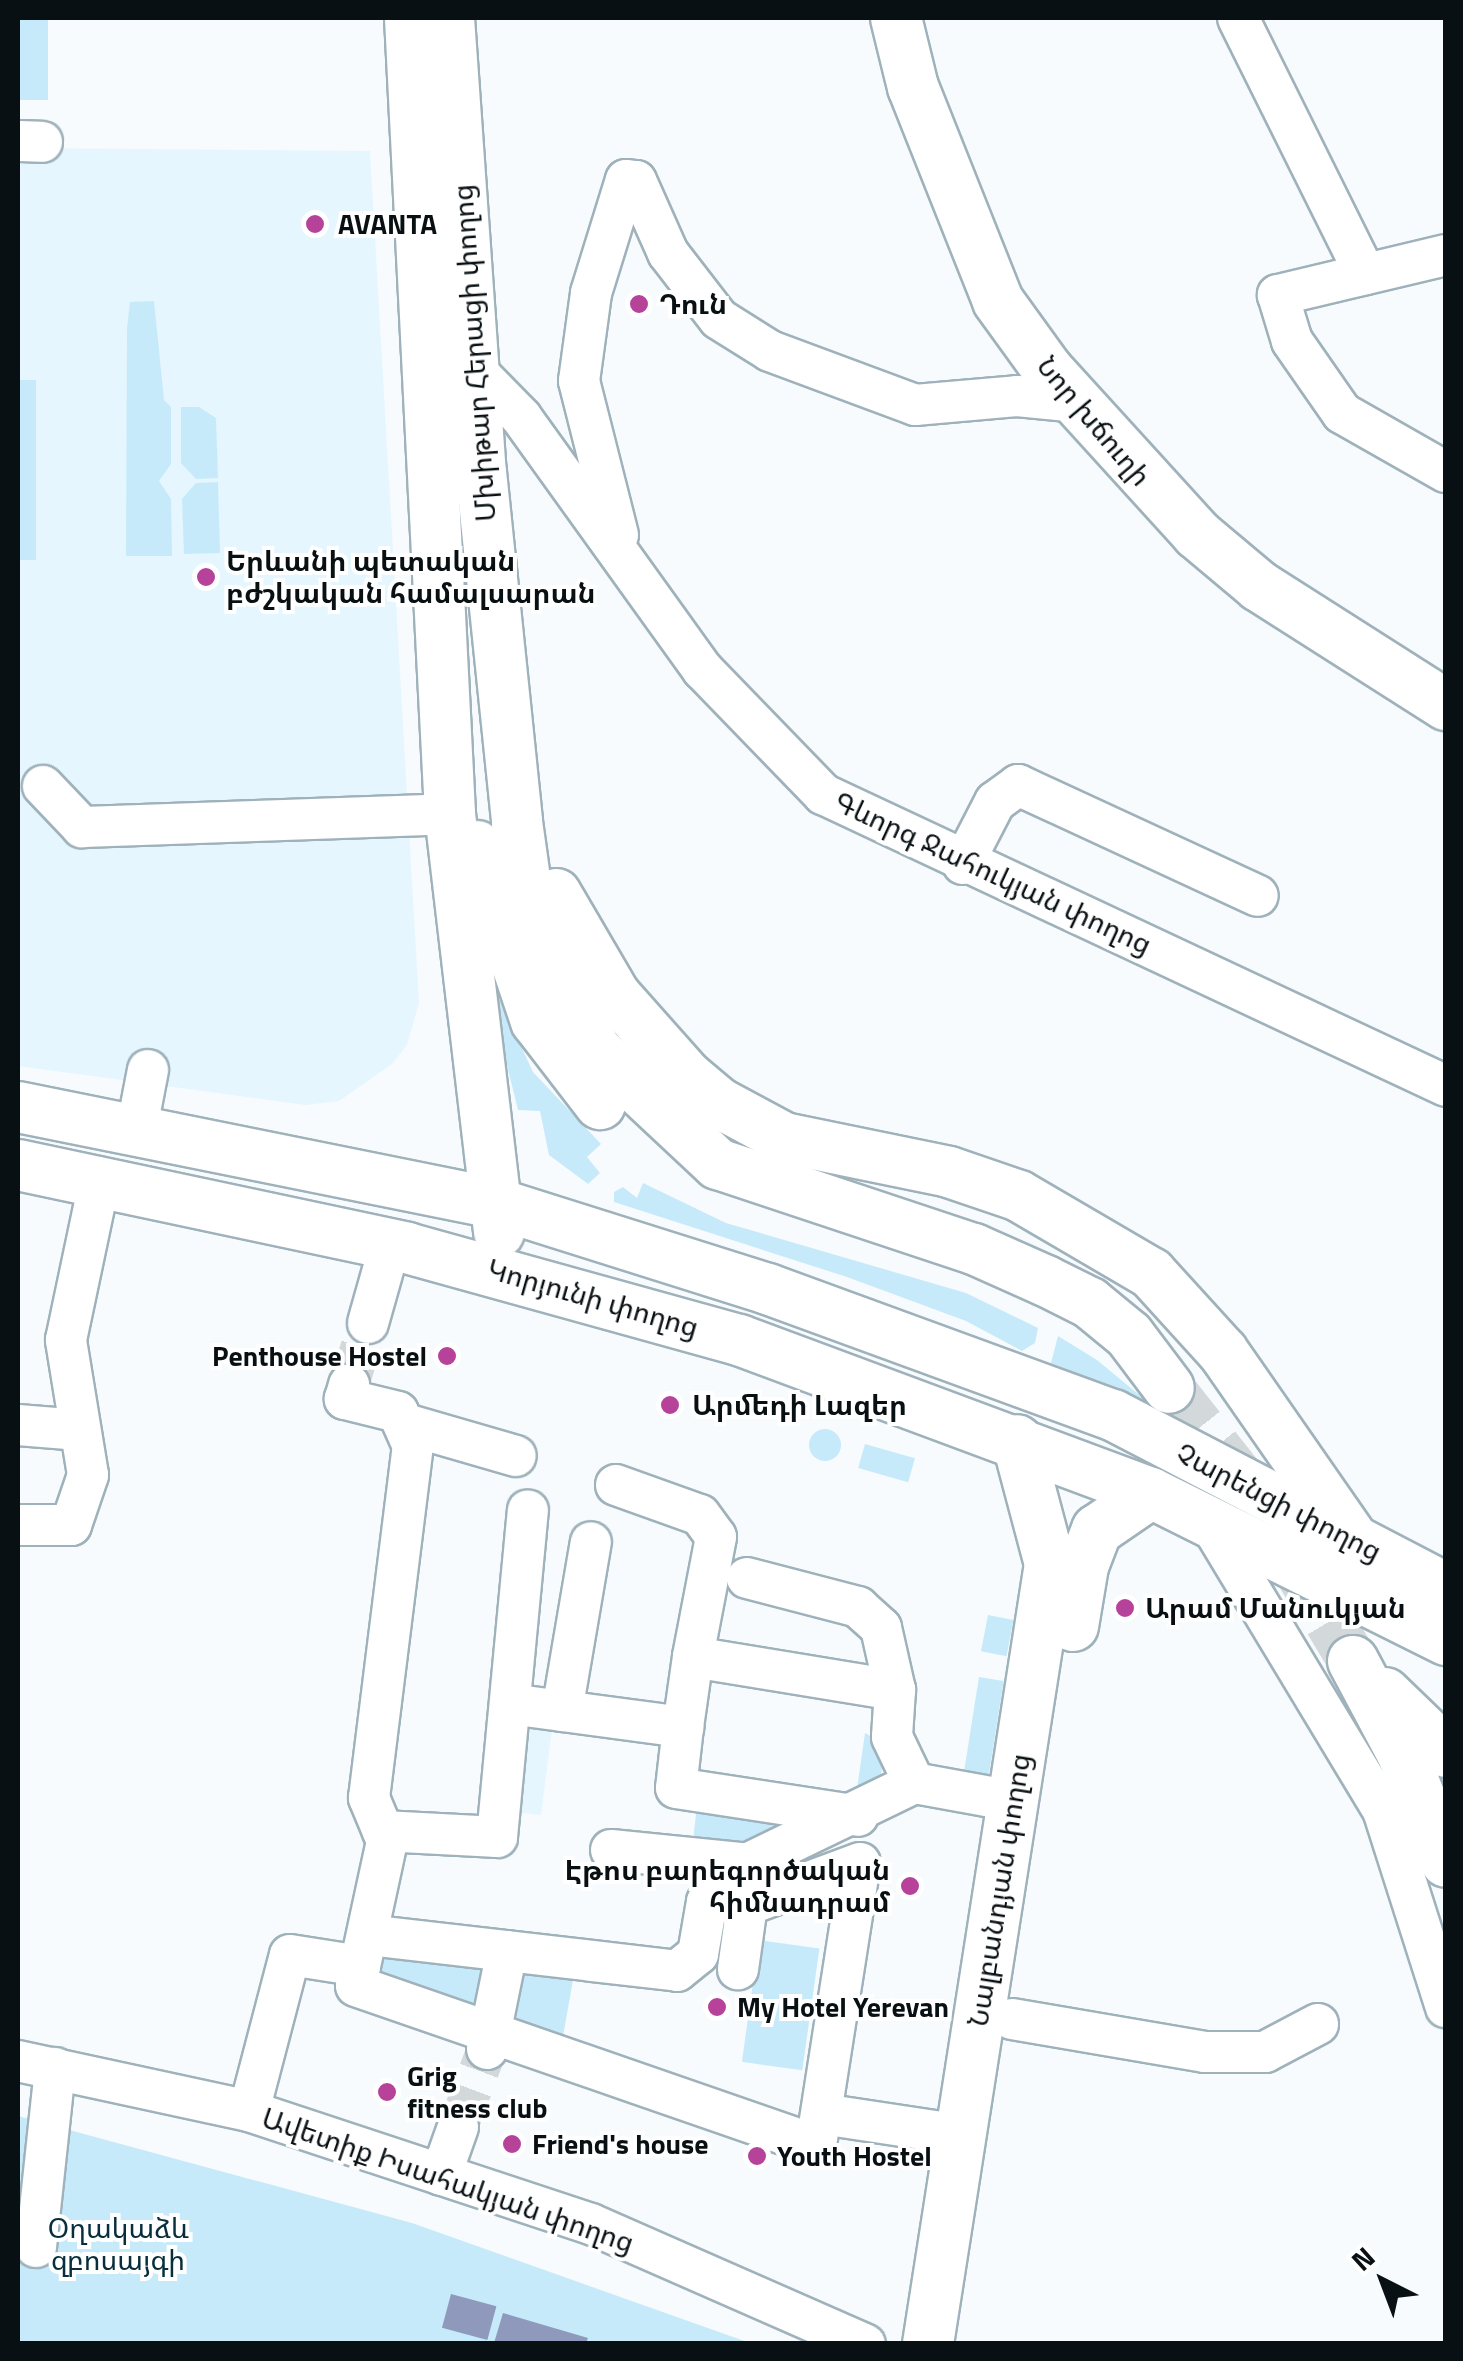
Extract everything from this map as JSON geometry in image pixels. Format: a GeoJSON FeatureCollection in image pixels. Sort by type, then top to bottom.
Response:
{"type":"FeatureCollection","features":[{"type":"Feature","properties":{"kind":"main road","name":"Մխիթար Հերացի փողոց"},"geometry":{"type":"LineString","coordinates":[[410,18],[450,745]]}},
{"type":"Feature","properties":{"kind":"main road","name":"Մխիթար Հերացի փողոց"},"geometry":{"type":"LineString","coordinates":[[449,18],[473,368],[510,748]]}},
{"type":"Feature","properties":{"kind":"main road","name":"Նոր խճուղի"},"geometry":{"type":"LineString","coordinates":[[896,18],[913,87],[998,301],[1076,402],[1197,534],[1259,586],[1446,705]]}},
{"type":"Feature","properties":{"kind":"main road"},"geometry":{"type":"LineString","coordinates":[[450,745],[450,814],[504,1272]]}},
{"type":"Feature","properties":{"kind":"main road"},"geometry":{"type":"LineString","coordinates":[[450,745],[488,886],[536,1021],[571,1073],[619,1124],[705,1183],[776,1216],[979,1280],[1122,1350],[1169,1388],[1129,1335],[1060,1288],[974,1249],[718,1164],[596,1050],[562,990],[526,886],[510,748]]}},
{"type":"Feature","properties":{"kind":"main road"},"geometry":{"type":"LineString","coordinates":[[510,748],[554,889],[587,956],[686,1076],[784,1138],[950,1172],[1019,1196],[1108,1243],[1186,1306],[1354,1542]]}},
{"type":"Feature","properties":{"kind":"main road"},"geometry":{"type":"LineString","coordinates":[[18,1107],[137,1128],[496,1204]]}},
{"type":"Feature","properties":{"kind":"main road"},"geometry":{"type":"LineString","coordinates":[[718,1164],[868,1189],[1006,1224],[1110,1280],[1280,1438]]}},
{"type":"Feature","properties":{"kind":"main road","name":"Կորյունի փողոց"},"geometry":{"type":"LineString","coordinates":[[18,1165],[100,1178],[390,1244],[504,1272],[739,1340],[1016,1440],[1151,1494]]}},
{"type":"Feature","properties":{"kind":"main road","name":"Չարենցի փողոց"},"geometry":{"type":"LineString","coordinates":[[496,1204],[768,1289],[1113,1415],[1446,1588]]}},
{"type":"Feature","properties":{"kind":"main road","name":"Նալբանդյան փողոց"},"geometry":{"type":"LineString","coordinates":[[928,2344],[1050,1564],[1016,1440]]}},
{"type":"Feature","properties":{"kind":"main road","name":"Չարենցի փողոց"},"geometry":{"type":"LineString","coordinates":[[1151,1494],[1446,1640]]}},
{"type":"Feature","properties":{"kind":"main road","name":"Նալբանդյան փողոց"},"geometry":{"type":"LineString","coordinates":[[961,2344],[1083,1566],[1097,1530],[1151,1494]]}},
{"type":"Feature","properties":{"kind":"main road"},"geometry":{"type":"LineString","coordinates":[[1446,1752],[1404,1707],[1357,1668],[1446,1862]]}},
{"type":"Feature","properties":{"kind":"street"},"geometry":{"type":"LineString","coordinates":[[1238,18],[1364,274]]}},
{"type":"Feature","properties":{"kind":"street"},"geometry":{"type":"LineString","coordinates":[[633,574],[607,500],[579,381],[591,292],[626,180],[636,181],[668,254],[719,319],[770,351],[914,405],[1017,396],[1076,402]]}},
{"type":"Feature","properties":{"kind":"street"},"geometry":{"type":"LineString","coordinates":[[1445,257],[1278,295],[1292,341],[1342,413],[1446,472]]}},
{"type":"Feature","properties":{"kind":"street","name":"Գևորգ Ջահուկյան փողոց"},"geometry":{"type":"LineString","coordinates":[[473,368],[521,417],[704,670],[823,794],[963,864],[1446,1086]]}},
{"type":"Feature","properties":{"kind":"street"},"geometry":{"type":"LineString","coordinates":[[963,864],[996,802],[1018,785],[1258,896]]}},
{"type":"Feature","properties":{"kind":"street"},"geometry":{"type":"LineString","coordinates":[[43,786],[82,827],[450,814]]}},
{"type":"Feature","properties":{"kind":"street"},"geometry":{"type":"LineString","coordinates":[[137,1128],[148,1070]]}},
{"type":"Feature","properties":{"kind":"street"},"geometry":{"type":"LineString","coordinates":[[18,1525],[72,1525],[88,1475],[66,1340],[100,1178]]}},
{"type":"Feature","properties":{"kind":"street"},"geometry":{"type":"LineString","coordinates":[[368,1323],[390,1244]]}},
{"type":"Feature","properties":{"kind":"street"},"geometry":{"type":"LineString","coordinates":[[349,1385],[345,1399],[398,1412],[410,1425],[516,1456]]}},
{"type":"Feature","properties":{"kind":"street"},"geometry":{"type":"LineString","coordinates":[[18,1425],[80,1430]]}},
{"type":"Feature","properties":{"kind":"street"},"geometry":{"type":"LineString","coordinates":[[410,1425],[413,1446],[369,1798],[387,1841],[356,1986],[489,2041],[816,2145],[860,1862],[747,1906],[738,1970]]}},
{"type":"Feature","properties":{"kind":"street"},"geometry":{"type":"LineString","coordinates":[[616,1484],[700,1515],[716,1536],[693,1657],[676,1788],[858,1816]]}},
{"type":"Feature","properties":{"kind":"street"},"geometry":{"type":"LineString","coordinates":[[383,1831],[498,1837],[528,1510]]}},
{"type":"Feature","properties":{"kind":"street"},"geometry":{"type":"LineString","coordinates":[[1208,1520],[1383,1810],[1446,2007]]}},
{"type":"Feature","properties":{"kind":"street"},"geometry":{"type":"LineString","coordinates":[[562,1711],[590,1542]]}},
{"type":"Feature","properties":{"kind":"street"},"geometry":{"type":"LineString","coordinates":[[747,1578],[858,1607],[886,1640],[894,1690],[892,1737],[914,1783]]}},
{"type":"Feature","properties":{"kind":"street"},"geometry":{"type":"LineString","coordinates":[[693,1657],[894,1690]]}},
{"type":"Feature","properties":{"kind":"street"},"geometry":{"type":"LineString","coordinates":[[510,1704],[683,1727]]}},
{"type":"Feature","properties":{"kind":"street"},"geometry":{"type":"LineString","coordinates":[[249,2111],[290,1955],[507,1951],[677,1971],[698,1954],[714,1887],[742,1864],[858,1816],[914,1783],[1013,1801]]}},
{"type":"Feature","properties":{"kind":"street"},"geometry":{"type":"LineString","coordinates":[[611,1850],[742,1864]]}},
{"type":"Feature","properties":{"kind":"street"},"geometry":{"type":"LineString","coordinates":[[489,2041],[507,1951]]}},
{"type":"Feature","properties":{"kind":"street"},"geometry":{"type":"LineString","coordinates":[[1012,2019],[1205,2052],[1265,2052],[1318,2024]]}},
{"type":"Feature","properties":{"kind":"street"},"geometry":{"type":"LineString","coordinates":[[36,2064],[36,2247]]}},
{"type":"Feature","properties":{"kind":"street","name":"Ավետիք Իսահակյան փողոց"},"geometry":{"type":"LineString","coordinates":[[36,2064],[249,2111],[591,2224],[864,2344]]}},
{"type":"Feature","properties":{"kind":"street"},"geometry":{"type":"LineString","coordinates":[[822,2114],[961,2135]]}},
{"type":"Feature","properties":{"kind":"street"},"geometry":{"type":"LineString","coordinates":[[441,2175],[458,2127]]}},
{"type":"Feature","properties":{"kind":"shaded area","name":"Երևանի պետական բժշկական համալսարան"},"geometry":{"type":"Polygon","coordinates":[[[18,148],[370,151],[419,1003],[407,1045],[392,1064],[339,1101],[306,1105],[18,1066],[18,148]]]}},
{"type":"Feature","properties":{"kind":"shaded area"},"geometry":{"type":"Polygon","coordinates":[[[522,1717],[553,1721],[541,1815],[515,1812],[522,1717]]]}},
{"type":"Feature","properties":{"kind":"shaded area"},"geometry":{"type":"Polygon","coordinates":[[[451,2294],[496,2306],[487,2340],[442,2328],[451,2294]]]}},
{"type":"Feature","properties":{"kind":"shaded area"},"geometry":{"type":"Polygon","coordinates":[[[503,2313],[588,2338],[586,2343],[494,2343],[503,2313]]]}},
{"type":"Feature","properties":{"kind":"green space"},"geometry":{"type":"Polygon","coordinates":[[[18,18],[48,18],[48,100],[18,100],[18,18]]]}},
{"type":"Feature","properties":{"kind":"green space"},"geometry":{"type":"Polygon","coordinates":[[[154,301],[164,400],[171,407],[171,464],[159,481],[171,499],[172,556],[126,556],[127,328],[130,302],[154,301]]]}},
{"type":"Feature","properties":{"kind":"green space"},"geometry":{"type":"Polygon","coordinates":[[[18,380],[36,380],[36,560],[18,560],[18,380]]]}},
{"type":"Feature","properties":{"kind":"green space"},"geometry":{"type":"Polygon","coordinates":[[[181,407],[199,407],[216,418],[218,478],[196,479],[181,463],[181,407]]]}},
{"type":"Feature","properties":{"kind":"green space"},"geometry":{"type":"Polygon","coordinates":[[[218,482],[220,553],[184,554],[182,499],[196,483],[218,482]]]}},
{"type":"Feature","properties":{"kind":"green space"},"geometry":{"type":"Polygon","coordinates":[[[481,960],[533,1072],[601,1144],[587,1157],[600,1173],[588,1184],[549,1155],[540,1111],[518,1110],[481,960]]]}},
{"type":"Feature","properties":{"kind":"green space"},"geometry":{"type":"Polygon","coordinates":[[[643,1183],[726,1223],[966,1293],[1038,1328],[1035,1343],[1022,1351],[966,1321],[847,1277],[614,1202],[614,1192],[623,1187],[637,1198],[643,1183]]]}},
{"type":"Feature","properties":{"kind":"green space"},"geometry":{"type":"Polygon","coordinates":[[[1058,1336],[1097,1360],[1149,1403],[1051,1363],[1058,1336]]]}},
{"type":"Feature","properties":{"kind":"green space"},"geometry":{"type":"Polygon","coordinates":[[[825,1429],[836,1434],[841,1445],[836,1456],[825,1461],[814,1456],[809,1445],[814,1434],[825,1429]]]}},
{"type":"Feature","properties":{"kind":"green space"},"geometry":{"type":"Polygon","coordinates":[[[865,1444],[915,1458],[908,1482],[858,1468],[865,1444]]]}},
{"type":"Feature","properties":{"kind":"green space"},"geometry":{"type":"Polygon","coordinates":[[[988,1615],[1014,1620],[1006,1656],[981,1651],[988,1615]]]}},
{"type":"Feature","properties":{"kind":"green space"},"geometry":{"type":"Polygon","coordinates":[[[979,1677],[1004,1681],[988,1782],[963,1778],[979,1677]]]}},
{"type":"Feature","properties":{"kind":"green space"},"geometry":{"type":"Polygon","coordinates":[[[865,1733],[885,1744],[878,1799],[856,1796],[865,1733]]]}},
{"type":"Feature","properties":{"kind":"green space"},"geometry":{"type":"Polygon","coordinates":[[[697,1806],[791,1814],[767,1847],[693,1840],[697,1806]]]}},
{"type":"Feature","properties":{"kind":"green space"},"geometry":{"type":"Polygon","coordinates":[[[759,1940],[819,1948],[802,2070],[742,2062],[759,1940]]]}},
{"type":"Feature","properties":{"kind":"green space"},"geometry":{"type":"Polygon","coordinates":[[[382,1950],[498,1967],[487,2016],[375,1983],[382,1950]]]}},
{"type":"Feature","properties":{"kind":"green space"},"geometry":{"type":"Polygon","coordinates":[[[511,1970],[573,1980],[562,2042],[501,2021],[511,1970]]]}},
{"type":"Feature","properties":{"kind":"green space","name":"Օղակաձև զբոսայգի"},"geometry":{"type":"Polygon","coordinates":[[[18,2116],[412,2223],[750,2343],[18,2343],[18,2116]]]}},
{"type":"Feature","properties":{"kind":"tunnel"},"geometry":{"type":"LineString","coordinates":[[349,1385],[368,1323]]}},
{"type":"Feature","properties":{"kind":"tunnel"},"geometry":{"type":"LineString","coordinates":[[1169,1388],[1252,1493],[1353,1661]]}},
{"type":"Feature","properties":{"kind":"tunnel"},"geometry":{"type":"LineString","coordinates":[[458,2127],[487,2049]]}},
{"type":"Feature","properties":{"kind":"place","name":"AVANTA"},"geometry":{"type":"Point","coordinates":[315,224]}},
{"type":"Feature","properties":{"kind":"place","name":"Դուն"},"geometry":{"type":"Point","coordinates":[639,304]}},
{"type":"Feature","properties":{"kind":"place","name":"Երևանի պետական բժշկական համալսարան"},"geometry":{"type":"Point","coordinates":[206,577]}},
{"type":"Feature","properties":{"kind":"place","name":"Penthouse Hostel"},"geometry":{"type":"Point","coordinates":[447,1356]}},
{"type":"Feature","properties":{"kind":"place","name":"Արմեդի Լազեր"},"geometry":{"type":"Point","coordinates":[670,1405]}},
{"type":"Feature","properties":{"kind":"place","name":"Արամ Մանուկյան"},"geometry":{"type":"Point","coordinates":[1125,1608]}},
{"type":"Feature","properties":{"kind":"place","name":"Էթոս բարեգործական հիմնադրամ"},"geometry":{"type":"Point","coordinates":[910,1886]}},
{"type":"Feature","properties":{"kind":"place","name":"My Hotel Yerevan"},"geometry":{"type":"Point","coordinates":[717,2007]}},
{"type":"Feature","properties":{"kind":"place","name":"Grig fitness club"},"geometry":{"type":"Point","coordinates":[387,2092]}},
{"type":"Feature","properties":{"kind":"place","name":"Friend's house"},"geometry":{"type":"Point","coordinates":[512,2144]}},
{"type":"Feature","properties":{"kind":"place","name":"Youth Hostel"},"geometry":{"type":"Point","coordinates":[757,2156]}}]}
